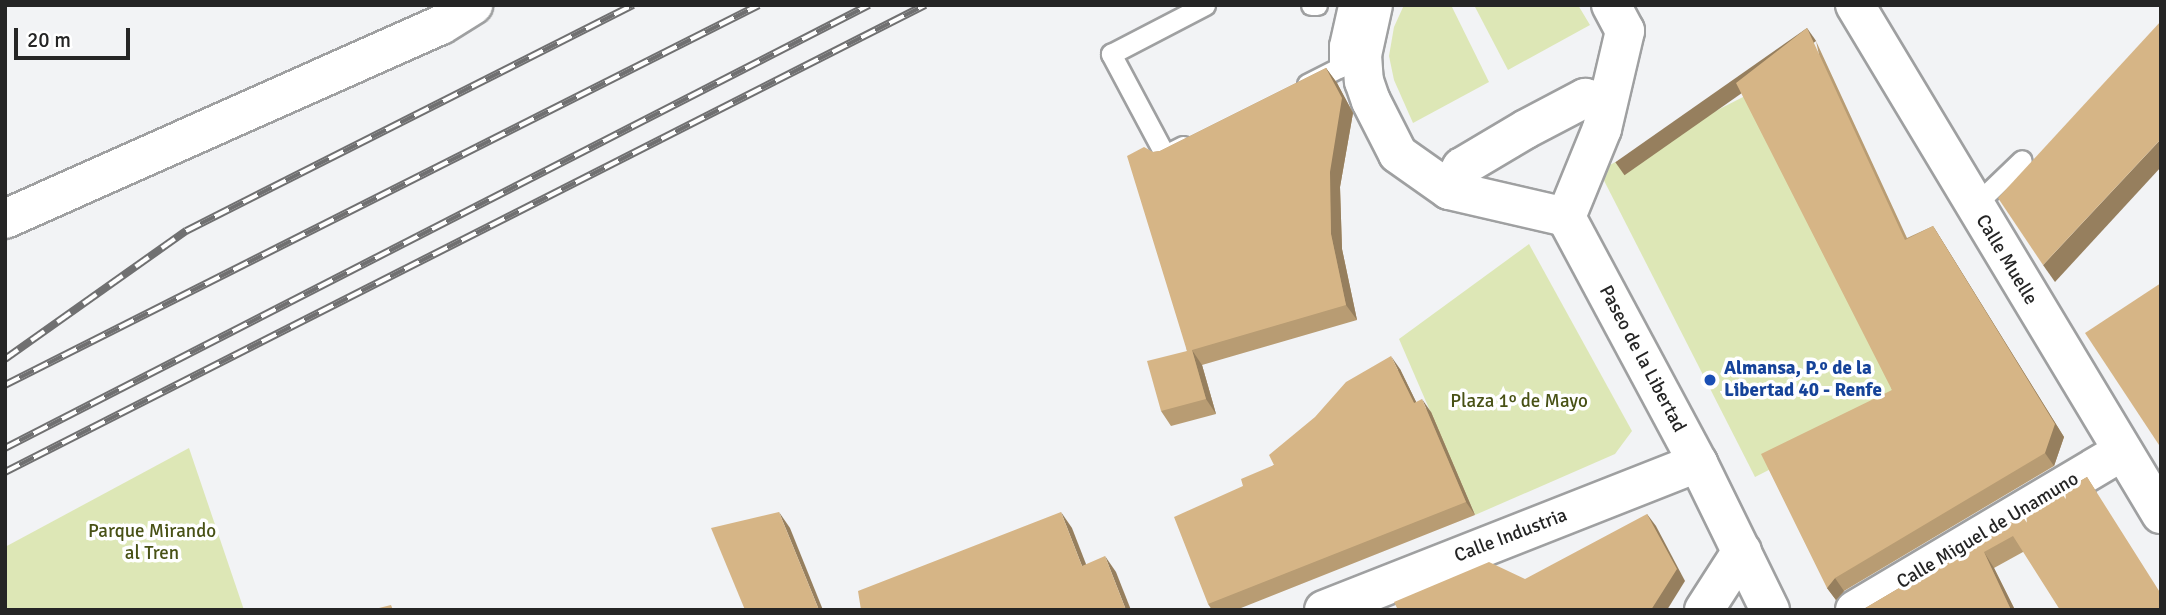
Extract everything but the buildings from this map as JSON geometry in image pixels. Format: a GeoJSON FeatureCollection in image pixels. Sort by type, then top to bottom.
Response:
{"type":"FeatureCollection","features":[{"type":"Feature","properties":{"kind":"street"},"geometry":{"type":"LineString","coordinates":[[5,219],[441,24],[473,5]]}},
{"type":"Feature","properties":{"kind":"street"},"geometry":{"type":"LineString","coordinates":[[1373,5],[1362,55],[1364,81],[1371,102],[1398,154],[1449,190],[1566,217],[1601,129],[1625,31],[1611,5]]}},
{"type":"Feature","properties":{"kind":"street","name":"Calle Muelle"},"geometry":{"type":"LineString","coordinates":[[1855,5],[2121,452],[2161,514]]}},
{"type":"Feature","properties":{"kind":"street"},"geometry":{"type":"LineString","coordinates":[[1449,190],[1462,167],[1526,129],[1585,98],[1606,103]]}},
{"type":"Feature","properties":{"kind":"street","name":"Paseo de la Libertad"},"geometry":{"type":"LineString","coordinates":[[1566,217],[1698,463],[1770,610]]}},
{"type":"Feature","properties":{"kind":"street","name":"Calle Miguel de Unamuno"},"geometry":{"type":"LineString","coordinates":[[1854,610],[2121,452]]}},
{"type":"Feature","properties":{"kind":"street","name":"Calle Industria"},"geometry":{"type":"LineString","coordinates":[[1324,610],[1698,463]]}},
{"type":"Feature","properties":{"kind":"street"},"geometry":{"type":"LineString","coordinates":[[1704,610],[1742,551]]}},
{"type":"Feature","properties":{"kind":"lane"},"geometry":{"type":"LineString","coordinates":[[1202,136],[1165,155],[1111,54],[1205,5]]}},
{"type":"Feature","properties":{"kind":"lane"},"geometry":{"type":"LineString","coordinates":[[1311,5],[1317,5]]}},
{"type":"Feature","properties":{"kind":"lane"},"geometry":{"type":"LineString","coordinates":[[1290,93],[1339,68],[1339,45],[1348,5]]}},
{"type":"Feature","properties":{"kind":"lane"},"geometry":{"type":"LineString","coordinates":[[1974,206],[2022,160]]}},
{"type":"Feature","properties":{"kind":"green space"},"geometry":{"type":"Polygon","coordinates":[[[1404,5],[1451,5],[1489,82],[1413,123],[1394,80],[1389,56],[1394,27],[1404,5]]]}},
{"type":"Feature","properties":{"kind":"green space"},"geometry":{"type":"Polygon","coordinates":[[[1474,5],[1578,5],[1590,25],[1508,70],[1474,5]]]}},
{"type":"Feature","properties":{"kind":"green space"},"geometry":{"type":"Polygon","coordinates":[[[1745,96],[1901,403],[1755,477],[1599,170],[1745,96]]]}},
{"type":"Feature","properties":{"kind":"green space","name":"Plaza 1º de Mayo"},"geometry":{"type":"Polygon","coordinates":[[[1529,244],[1632,431],[1615,454],[1475,515],[1399,339],[1529,244]]]}},
{"type":"Feature","properties":{"kind":"green space","name":"Parque Mirando al Tren"},"geometry":{"type":"Polygon","coordinates":[[[189,448],[244,610],[5,610],[5,547],[189,448]]]}},
{"type":"Feature","properties":{"kind":"railway"},"geometry":{"type":"LineString","coordinates":[[5,359],[186,231],[633,5]]}},
{"type":"Feature","properties":{"kind":"railway"},"geometry":{"type":"LineString","coordinates":[[5,385],[759,5]]}},
{"type":"Feature","properties":{"kind":"railway"},"geometry":{"type":"LineString","coordinates":[[5,448],[869,5]]}},
{"type":"Feature","properties":{"kind":"railway"},"geometry":{"type":"LineString","coordinates":[[5,472],[925,5]]}},
{"type":"Feature","properties":{"kind":"place","name":"Almansa, P.º de la Libertad 40 - Renfe"},"geometry":{"type":"Point","coordinates":[1710,380]}}]}
